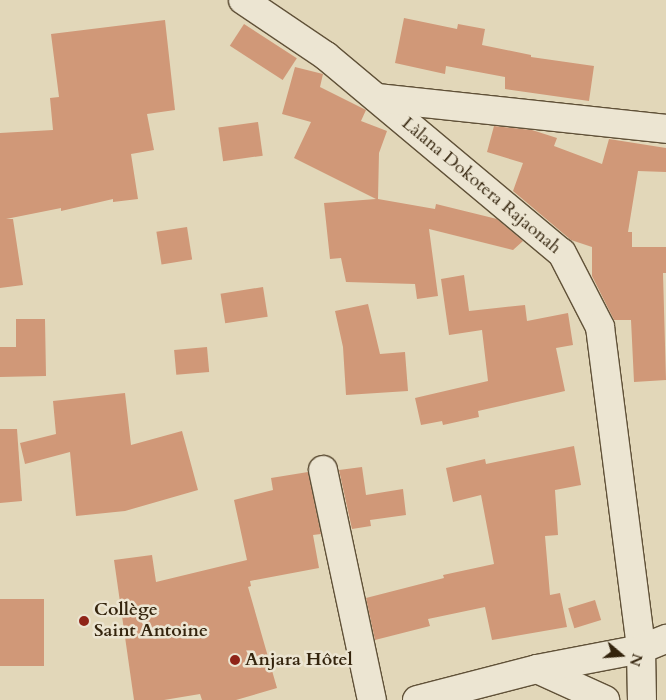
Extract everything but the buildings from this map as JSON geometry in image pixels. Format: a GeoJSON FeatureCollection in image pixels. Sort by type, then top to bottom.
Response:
{"type":"FeatureCollection","features":[{"type":"Feature","properties":{"kind":"street","name":"Làlana Dokotera Rajaonah"},"geometry":{"type":"LineString","coordinates":[[243,0],[326,56],[562,253],[600,328],[641,649],[642,700]]}},
{"type":"Feature","properties":{"kind":"street"},"geometry":{"type":"LineString","coordinates":[[377,98],[666,129]]}},
{"type":"Feature","properties":{"kind":"street"},"geometry":{"type":"LineString","coordinates":[[322,470],[372,700]]}},
{"type":"Feature","properties":{"kind":"street"},"geometry":{"type":"LineString","coordinates":[[417,700],[537,669],[641,649],[666,639]]}},
{"type":"Feature","properties":{"kind":"street"},"geometry":{"type":"LineString","coordinates":[[537,669],[605,700]]}},
{"type":"Feature","properties":{"kind":"place","name":"Collège Saint Antoine"},"geometry":{"type":"Point","coordinates":[84,621]}},
{"type":"Feature","properties":{"kind":"place","name":"Anjara Hôtel"},"geometry":{"type":"Point","coordinates":[235,660]}}]}
